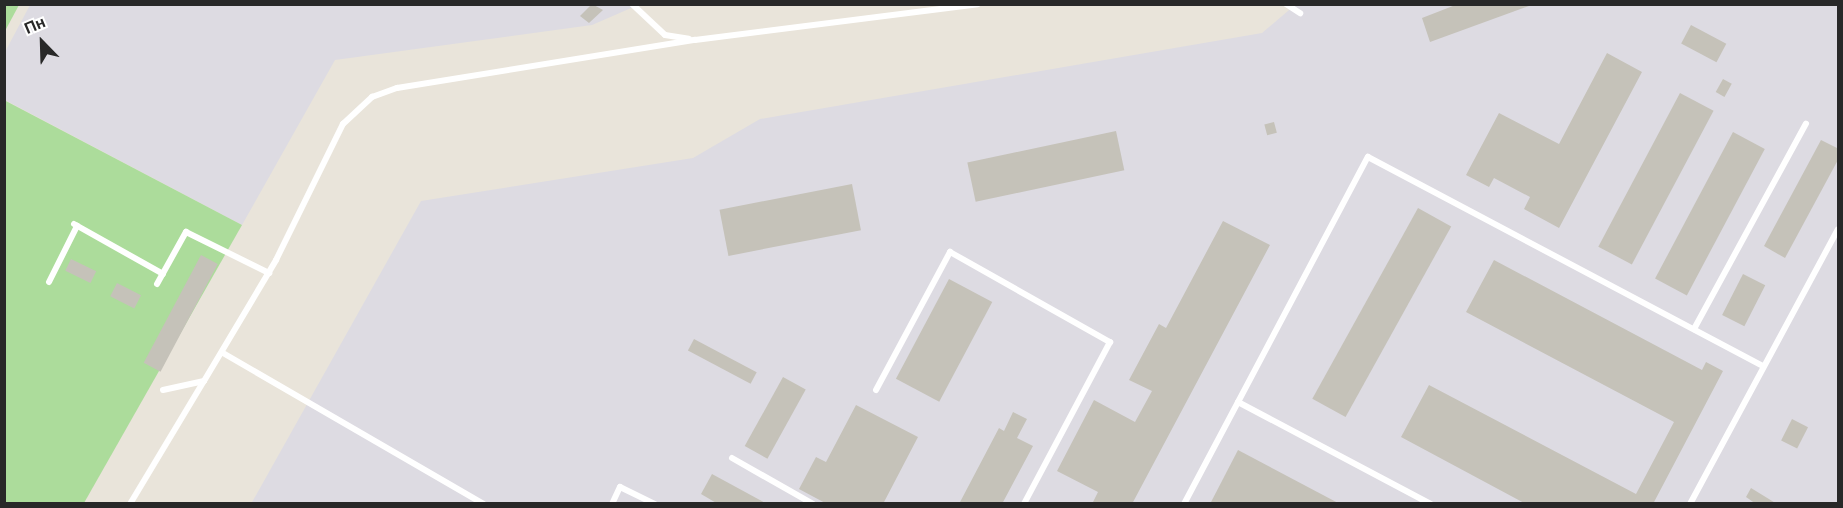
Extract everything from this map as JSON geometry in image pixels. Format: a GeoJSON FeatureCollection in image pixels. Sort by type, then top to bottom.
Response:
{"type":"FeatureCollection","features":[{"type":"Feature","properties":{"kind":"lane"},"geometry":{"type":"LineString","coordinates":[[632,4],[665,35],[695,40]]}},
{"type":"Feature","properties":{"kind":"lane"},"geometry":{"type":"LineString","coordinates":[[130,504],[223,353],[269,273],[343,124],[372,97],[397,88],[695,40],[978,4]]}},
{"type":"Feature","properties":{"kind":"lane"},"geometry":{"type":"LineString","coordinates":[[1286,4],[1300,13]]}},
{"type":"Feature","properties":{"kind":"lane"},"geometry":{"type":"LineString","coordinates":[[1694,329],[1806,124]]}},
{"type":"Feature","properties":{"kind":"lane"},"geometry":{"type":"LineString","coordinates":[[1184,504],[1368,157],[1763,366]]}},
{"type":"Feature","properties":{"kind":"lane"},"geometry":{"type":"LineString","coordinates":[[49,282],[76,225],[163,274]]}},
{"type":"Feature","properties":{"kind":"lane"},"geometry":{"type":"LineString","coordinates":[[1690,504],[1839,229]]}},
{"type":"Feature","properties":{"kind":"lane"},"geometry":{"type":"LineString","coordinates":[[157,285],[186,232],[269,273]]}},
{"type":"Feature","properties":{"kind":"lane"},"geometry":{"type":"LineString","coordinates":[[876,390],[950,252],[1110,342],[1024,504]]}},
{"type":"Feature","properties":{"kind":"lane"},"geometry":{"type":"LineString","coordinates":[[223,353],[483,504]]}},
{"type":"Feature","properties":{"kind":"lane"},"geometry":{"type":"LineString","coordinates":[[164,390],[204,381]]}},
{"type":"Feature","properties":{"kind":"lane"},"geometry":{"type":"LineString","coordinates":[[1238,402],[1431,504]]}},
{"type":"Feature","properties":{"kind":"lane"},"geometry":{"type":"LineString","coordinates":[[732,458],[813,504]]}},
{"type":"Feature","properties":{"kind":"lane"},"geometry":{"type":"LineString","coordinates":[[612,504],[620,487],[655,504]]}},
{"type":"Feature","properties":{"kind":"shaded area"},"geometry":{"type":"Polygon","coordinates":[[[30,5],[638,5],[592,25],[335,60],[242,225],[5,100],[5,52],[30,5]]]}},
{"type":"Feature","properties":{"kind":"shaded area"},"geometry":{"type":"Polygon","coordinates":[[[1295,5],[1838,5],[1838,503],[251,504],[421,201],[693,158],[760,119],[1262,33],[1295,5]]]}},
{"type":"Feature","properties":{"kind":"green space"},"geometry":{"type":"Polygon","coordinates":[[[4,5],[19,5],[5,31],[4,5]]]}},
{"type":"Feature","properties":{"kind":"green space"},"geometry":{"type":"Polygon","coordinates":[[[4,100],[242,225],[84,503],[5,503],[4,100]]]}},
{"type":"Feature","properties":{"kind":"building"},"geometry":{"type":"Polygon","coordinates":[[[592,4],[603,10],[589,23],[580,16],[592,4]]]}},
{"type":"Feature","properties":{"kind":"building"},"geometry":{"type":"Polygon","coordinates":[[[1458,4],[1529,4],[1529,6],[1430,42],[1422,18],[1458,4]]]}},
{"type":"Feature","properties":{"kind":"building"},"geometry":{"type":"Polygon","coordinates":[[[1691,25],[1726,44],[1716,62],[1681,44],[1691,25]]]}},
{"type":"Feature","properties":{"kind":"building"},"geometry":{"type":"Polygon","coordinates":[[[1607,53],[1642,72],[1559,228],[1524,209],[1530,197],[1494,178],[1489,187],[1466,175],[1499,113],[1559,144],[1607,53]]]}},
{"type":"Feature","properties":{"kind":"building"},"geometry":{"type":"Polygon","coordinates":[[[1723,79],[1732,84],[1724,97],[1716,92],[1723,79]]]}},
{"type":"Feature","properties":{"kind":"building"},"geometry":{"type":"Polygon","coordinates":[[[1680,93],[1714,111],[1632,264],[1598,247],[1680,93]]]}},
{"type":"Feature","properties":{"kind":"building"},"geometry":{"type":"Polygon","coordinates":[[[1274,122],[1277,133],[1267,135],[1264,125],[1274,122]]]}},
{"type":"Feature","properties":{"kind":"building"},"geometry":{"type":"Polygon","coordinates":[[[1116,131],[1124,170],[976,202],[967,163],[1116,131]]]}},
{"type":"Feature","properties":{"kind":"building"},"geometry":{"type":"Polygon","coordinates":[[[1733,132],[1765,149],[1687,295],[1655,279],[1733,132]]]}},
{"type":"Feature","properties":{"kind":"building"},"geometry":{"type":"Polygon","coordinates":[[[1821,140],[1839,149],[1839,158],[1785,258],[1764,246],[1821,140]]]}},
{"type":"Feature","properties":{"kind":"building"},"geometry":{"type":"Polygon","coordinates":[[[852,184],[861,230],[728,256],[719,210],[852,184]]]}},
{"type":"Feature","properties":{"kind":"building"},"geometry":{"type":"Polygon","coordinates":[[[1418,208],[1451,226],[1346,417],[1312,399],[1418,208]]]}},
{"type":"Feature","properties":{"kind":"building"},"geometry":{"type":"Polygon","coordinates":[[[1223,221],[1270,245],[1132,504],[1092,504],[1098,492],[1057,471],[1094,400],[1135,422],[1152,391],[1129,380],[1159,324],[1166,328],[1223,221]]]}},
{"type":"Feature","properties":{"kind":"building"},"geometry":{"type":"Polygon","coordinates":[[[201,255],[218,264],[161,372],[144,363],[201,255]]]}},
{"type":"Feature","properties":{"kind":"building"},"geometry":{"type":"Polygon","coordinates":[[[71,259],[96,271],[90,283],[65,271],[71,259]]]}},
{"type":"Feature","properties":{"kind":"building"},"geometry":{"type":"Polygon","coordinates":[[[1494,260],[1702,370],[1706,362],[1723,371],[1653,504],[1526,504],[1401,437],[1429,385],[1636,494],[1674,422],[1466,312],[1494,260]]]}},
{"type":"Feature","properties":{"kind":"building"},"geometry":{"type":"Polygon","coordinates":[[[1743,274],[1765,285],[1744,326],[1722,315],[1743,274]]]}},
{"type":"Feature","properties":{"kind":"building"},"geometry":{"type":"Polygon","coordinates":[[[949,279],[992,302],[939,402],[896,379],[949,279]]]}},
{"type":"Feature","properties":{"kind":"building"},"geometry":{"type":"Polygon","coordinates":[[[117,283],[141,295],[134,309],[110,296],[117,283]]]}},
{"type":"Feature","properties":{"kind":"building"},"geometry":{"type":"Polygon","coordinates":[[[694,339],[757,372],[751,384],[688,350],[694,339]]]}},
{"type":"Feature","properties":{"kind":"building"},"geometry":{"type":"Polygon","coordinates":[[[783,377],[806,390],[767,459],[745,446],[783,377]]]}},
{"type":"Feature","properties":{"kind":"building"},"geometry":{"type":"Polygon","coordinates":[[[856,405],[918,437],[883,504],[827,504],[799,489],[816,457],[826,462],[856,405]]]}},
{"type":"Feature","properties":{"kind":"building"},"geometry":{"type":"Polygon","coordinates":[[[1013,412],[1027,419],[1017,438],[1033,446],[1002,504],[959,504],[999,428],[1004,431],[1013,412]]]}},
{"type":"Feature","properties":{"kind":"building"},"geometry":{"type":"Polygon","coordinates":[[[1792,419],[1808,427],[1797,449],[1781,440],[1792,419]]]}},
{"type":"Feature","properties":{"kind":"building"},"geometry":{"type":"Polygon","coordinates":[[[1238,450],[1340,504],[1210,504],[1238,450]]]}},
{"type":"Feature","properties":{"kind":"building"},"geometry":{"type":"Polygon","coordinates":[[[712,474],[767,504],[718,504],[701,494],[712,474]]]}},
{"type":"Feature","properties":{"kind":"building"},"geometry":{"type":"Polygon","coordinates":[[[1751,488],[1777,504],[1756,504],[1746,497],[1751,488]]]}}]}
